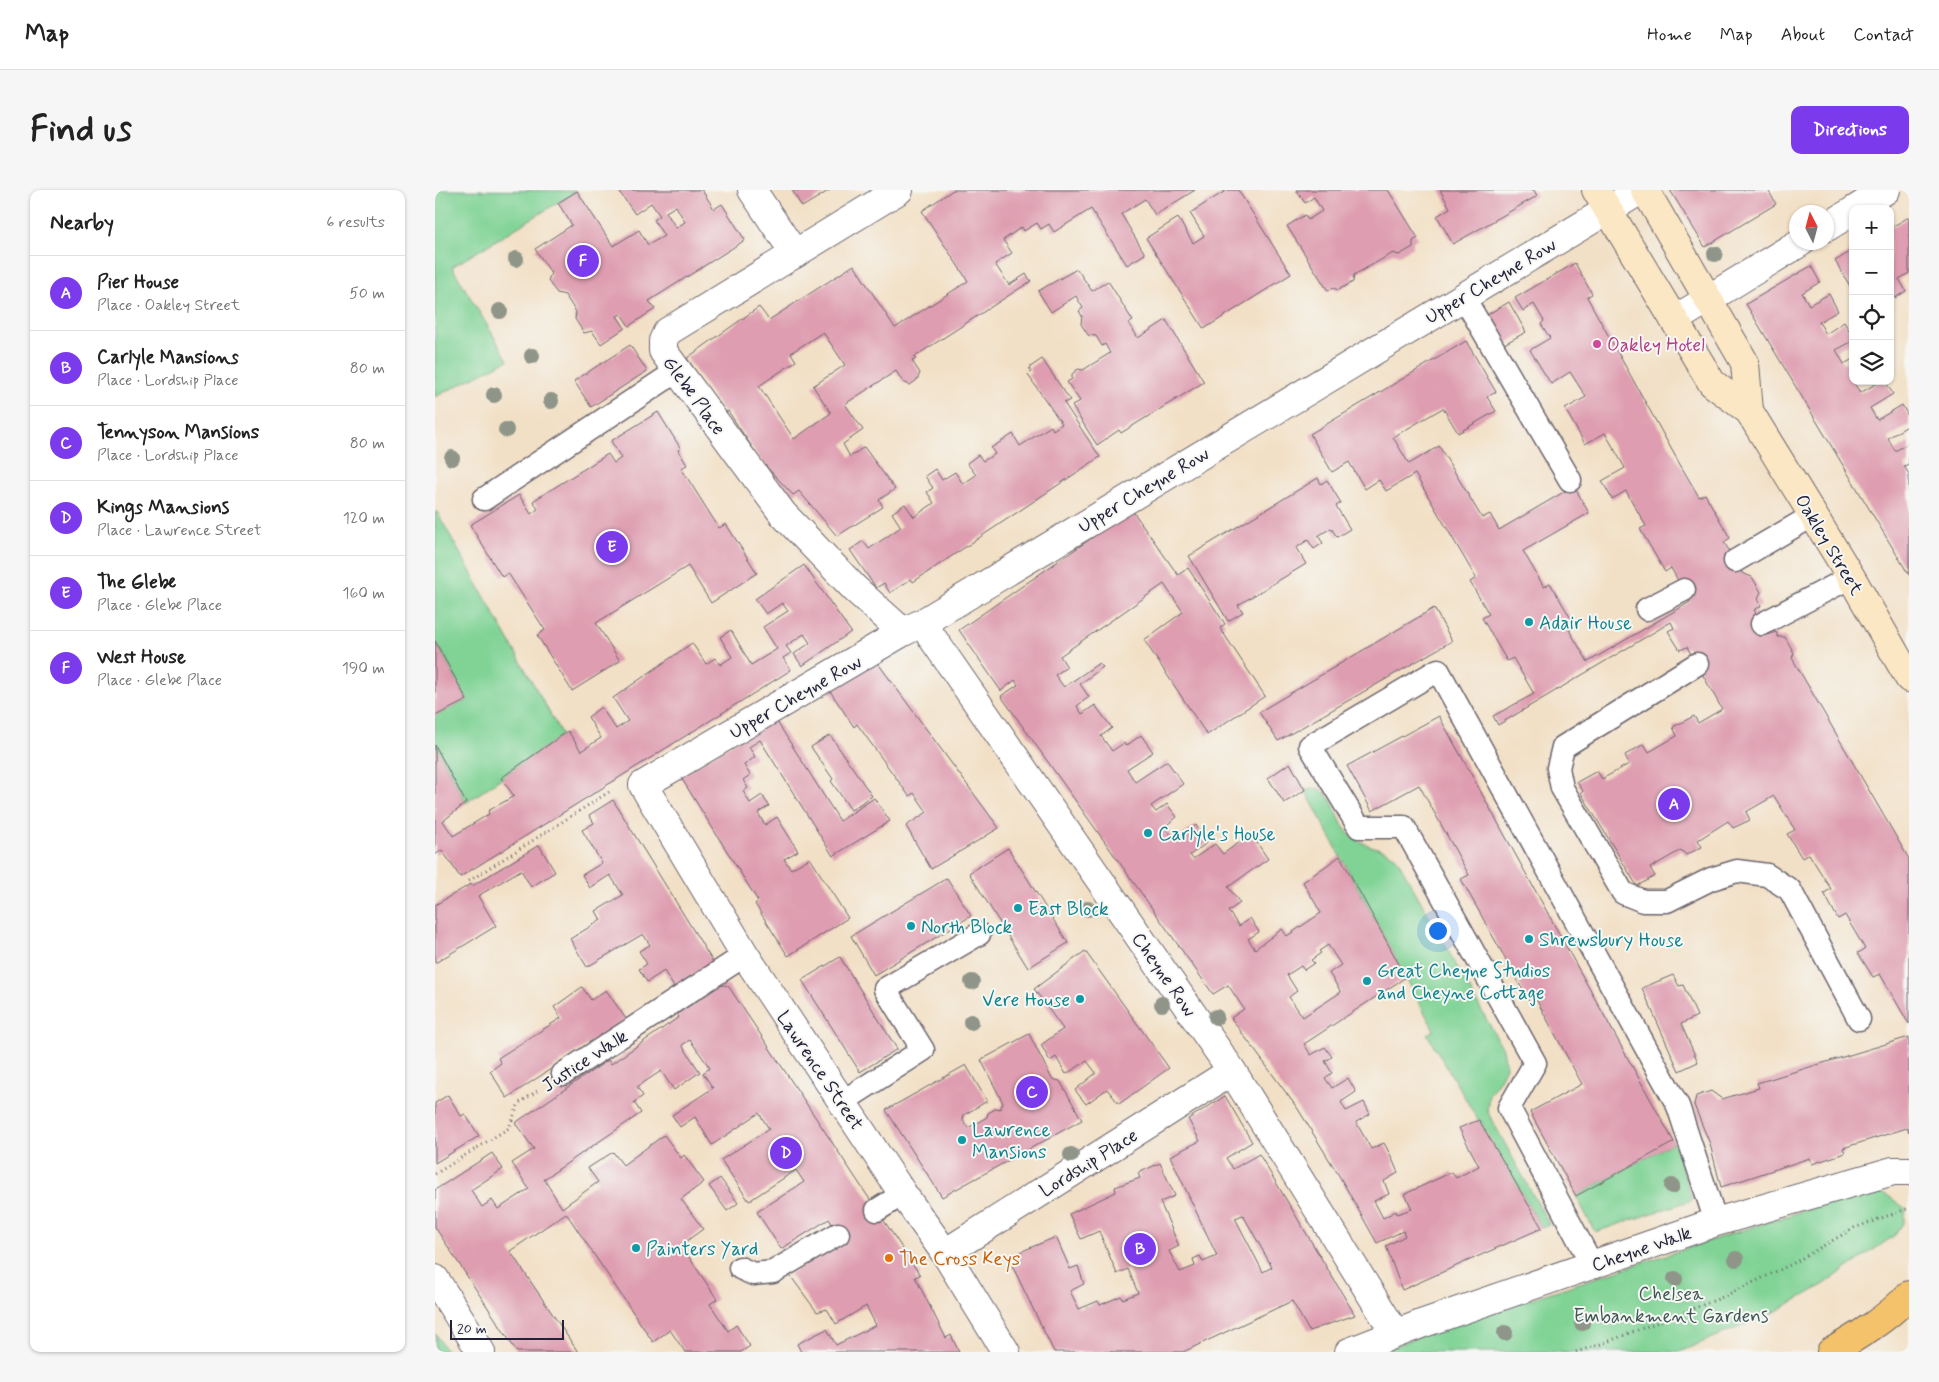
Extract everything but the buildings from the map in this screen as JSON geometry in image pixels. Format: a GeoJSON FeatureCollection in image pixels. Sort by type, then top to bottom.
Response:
{"type":"FeatureCollection","features":[{"type":"Feature","properties":{"kind":"highway"},"geometry":{"type":"LineString","coordinates":[[1831,1352],[1899,1306],[1909,1295]]}},
{"type":"Feature","properties":{"kind":"main road","name":"Oakley Street"},"geometry":{"type":"LineString","coordinates":[[1645,190],[1745,363],[1749,410]]}},
{"type":"Feature","properties":{"kind":"main road","name":"Oakley Street"},"geometry":{"type":"LineString","coordinates":[[1602,200],[1713,383],[1749,410],[1851,577],[1909,678]]}},
{"type":"Feature","properties":{"kind":"street"},"geometry":{"type":"LineString","coordinates":[[752,190],[795,254]]}},
{"type":"Feature","properties":{"kind":"street","name":"Glebe Place"},"geometry":{"type":"LineString","coordinates":[[899,190],[667,332],[663,341],[663,351],[783,514],[855,589],[912,627]]}},
{"type":"Feature","properties":{"kind":"street","name":"Upper Cheyne Row"},"geometry":{"type":"LineString","coordinates":[[643,784],[912,627],[1463,296],[1602,200],[1641,190]]}},
{"type":"Feature","properties":{"kind":"street"},"geometry":{"type":"LineString","coordinates":[[1861,205],[1881,191]]}},
{"type":"Feature","properties":{"kind":"street"},"geometry":{"type":"LineString","coordinates":[[1834,223],[1849,213]]}},
{"type":"Feature","properties":{"kind":"street"},"geometry":{"type":"LineString","coordinates":[[1674,320],[1789,249]]}},
{"type":"Feature","properties":{"kind":"street","name":"Cheyne Row"},"geometry":{"type":"LineString","coordinates":[[912,627],[1232,1071],[1395,1333]]}},
{"type":"Feature","properties":{"kind":"street","name":"Lawrence Street"},"geometry":{"type":"LineString","coordinates":[[643,784],[745,955],[903,1194],[945,1253],[1006,1352]]}},
{"type":"Feature","properties":{"kind":"street","name":"Lordship Place"},"geometry":{"type":"LineString","coordinates":[[945,1253],[1232,1071]]}},
{"type":"Feature","properties":{"kind":"street","name":"Cheyne Walk"},"geometry":{"type":"LineString","coordinates":[[1349,1352],[1395,1333],[1716,1222],[1893,1171],[1909,1171]]}},
{"type":"Feature","properties":{"kind":"street"},"geometry":{"type":"LineString","coordinates":[[439,1293],[481,1352]]}},
{"type":"Feature","properties":{"kind":"lane"},"geometry":{"type":"LineString","coordinates":[[1463,296],[1570,480]]}},
{"type":"Feature","properties":{"kind":"lane"},"geometry":{"type":"LineString","coordinates":[[484,499],[677,371]]}},
{"type":"Feature","properties":{"kind":"lane"},"geometry":{"type":"LineString","coordinates":[[1735,561],[1812,516]]}},
{"type":"Feature","properties":{"kind":"lane"},"geometry":{"type":"LineString","coordinates":[[1762,624],[1851,577]]}},
{"type":"Feature","properties":{"kind":"lane"},"geometry":{"type":"LineString","coordinates":[[1647,610],[1684,590]]}},
{"type":"Feature","properties":{"kind":"lane"},"geometry":{"type":"LineString","coordinates":[[1697,664],[1563,747],[1558,768],[1562,788],[1623,893],[1643,901],[1667,902],[1711,879],[1737,871],[1767,875],[1790,890],[1859,1019]]}},
{"type":"Feature","properties":{"kind":"lane"},"geometry":{"type":"LineString","coordinates":[[1592,1265],[1509,1108],[1535,1063],[1404,827],[1359,827],[1310,746],[1438,670],[1679,1106],[1716,1222]]}},
{"type":"Feature","properties":{"kind":"lane"},"geometry":{"type":"LineString","coordinates":[[843,1102],[923,1050],[885,989],[979,934]]}},
{"type":"Feature","properties":{"kind":"lane","name":"Justice Walk"},"geometry":{"type":"LineString","coordinates":[[563,1074],[745,955]]}},
{"type":"Feature","properties":{"kind":"lane"},"geometry":{"type":"LineString","coordinates":[[877,1210],[903,1194]]}},
{"type":"Feature","properties":{"kind":"lane"},"geometry":{"type":"LineString","coordinates":[[740,1268],[753,1274],[773,1272],[838,1234]]}},
{"type":"Feature","properties":{"kind":"path"},"geometry":{"type":"LineString","coordinates":[[469,881],[619,786],[643,784]]}},
{"type":"Feature","properties":{"kind":"path","name":"Justice Walk"},"geometry":{"type":"LineString","coordinates":[[435,1174],[509,1128],[519,1102],[563,1074]]}},
{"type":"Feature","properties":{"kind":"path"},"geometry":{"type":"LineString","coordinates":[[1576,1352],[1717,1299],[1791,1264],[1854,1228],[1909,1208]]}},
{"type":"Feature","properties":{"kind":"green space"},"geometry":{"type":"Polygon","coordinates":[[[435,190],[577,191],[452,267],[508,360],[435,397],[435,190]]]}},
{"type":"Feature","properties":{"kind":"green space"},"geometry":{"type":"Polygon","coordinates":[[[435,512],[437,512],[562,735],[466,803],[435,745],[435,716],[467,700],[435,640],[435,512]]]}},
{"type":"Feature","properties":{"kind":"green space"},"geometry":{"type":"Polygon","coordinates":[[[1318,788],[1331,800],[1349,834],[1359,841],[1396,857],[1503,1049],[1506,1067],[1499,1081],[1489,1094],[1487,1111],[1549,1224],[1542,1228],[1427,1034],[1434,1030],[1305,790],[1318,788]]]}},
{"type":"Feature","properties":{"kind":"green space"},"geometry":{"type":"Polygon","coordinates":[[[1674,1142],[1692,1200],[1595,1232],[1576,1196],[1674,1142]]]}},
{"type":"Feature","properties":{"kind":"green space","name":"Chelsea Embankment Gardens"},"geometry":{"type":"Polygon","coordinates":[[[1875,1191],[1887,1195],[1906,1209],[1904,1222],[1895,1235],[1823,1285],[1773,1313],[1679,1352],[1381,1352],[1434,1330],[1799,1212],[1875,1191]]]}},
{"type":"Feature","properties":{"kind":"green space"},"geometry":{"type":"Polygon","coordinates":[[[436,1334],[447,1352],[435,1352],[436,1334]]]}},
{"type":"Feature","properties":{"kind":"place","name":"West House"},"geometry":{"type":"Point","coordinates":[583,261]}},
{"type":"Feature","properties":{"kind":"place","name":"Oakley Hotel"},"geometry":{"type":"Point","coordinates":[1597,344]}},
{"type":"Feature","properties":{"kind":"place","name":"The Glebe"},"geometry":{"type":"Point","coordinates":[612,547]}},
{"type":"Feature","properties":{"kind":"place","name":"Adair House"},"geometry":{"type":"Point","coordinates":[1529,622]}},
{"type":"Feature","properties":{"kind":"place","name":"Pier House"},"geometry":{"type":"Point","coordinates":[1674,804]}},
{"type":"Feature","properties":{"kind":"place","name":"Carlyle's House"},"geometry":{"type":"Point","coordinates":[1148,833]}},
{"type":"Feature","properties":{"kind":"place","name":"East Block"},"geometry":{"type":"Point","coordinates":[1018,908]}},
{"type":"Feature","properties":{"kind":"place","name":"North Block"},"geometry":{"type":"Point","coordinates":[911,926]}},
{"type":"Feature","properties":{"kind":"place","name":"Shrewsbury House"},"geometry":{"type":"Point","coordinates":[1529,939]}},
{"type":"Feature","properties":{"kind":"place","name":"Great Cheyne Studios and Cheyne Cottage"},"geometry":{"type":"Point","coordinates":[1367,981]}},
{"type":"Feature","properties":{"kind":"place","name":"Vere House"},"geometry":{"type":"Point","coordinates":[1080,999]}},
{"type":"Feature","properties":{"kind":"place","name":"Tennyson Mansions"},"geometry":{"type":"Point","coordinates":[1032,1092]}},
{"type":"Feature","properties":{"kind":"place","name":"Lawrence Mansions"},"geometry":{"type":"Point","coordinates":[962,1140]}},
{"type":"Feature","properties":{"kind":"place","name":"Kings Mansions"},"geometry":{"type":"Point","coordinates":[786,1153]}},
{"type":"Feature","properties":{"kind":"place","name":"Painters Yard"},"geometry":{"type":"Point","coordinates":[636,1248]}},
{"type":"Feature","properties":{"kind":"place","name":"Carlyle Mansions"},"geometry":{"type":"Point","coordinates":[1140,1249]}},
{"type":"Feature","properties":{"kind":"place","name":"The Cross Keys"},"geometry":{"type":"Point","coordinates":[889,1258]}}]}
